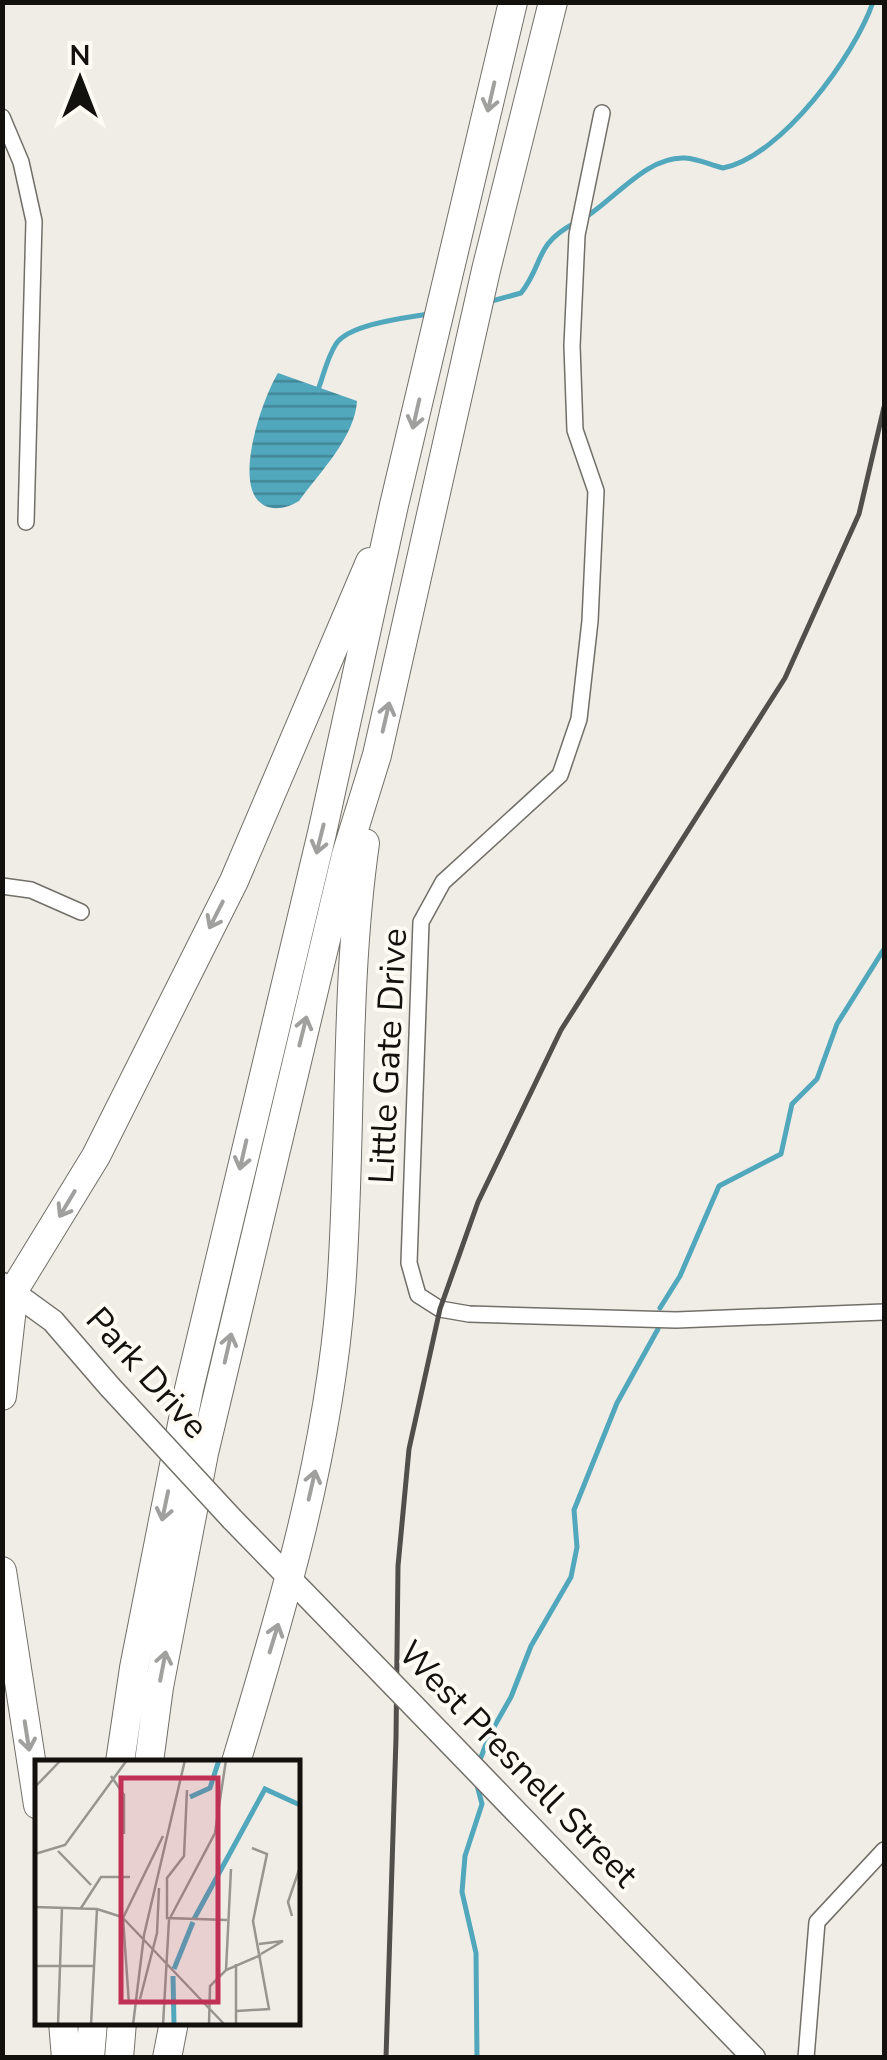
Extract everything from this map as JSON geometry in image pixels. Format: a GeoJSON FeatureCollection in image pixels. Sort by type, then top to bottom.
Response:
{"type":"FeatureCollection","features":[{"type":"Feature","properties":{"kind":"highway"},"geometry":{"type":"LineString","coordinates":[[120,1760],[134,1668],[189,1389],[514,2]]}},
{"type":"Feature","properties":{"kind":"highway"},"geometry":{"type":"LineString","coordinates":[[149,1760],[159,1686],[212,1416],[341,874],[377,755],[486,270],[553,2]]}},
{"type":"Feature","properties":{"kind":"highway"},"geometry":{"type":"LineString","coordinates":[[2,1396],[8,1287],[96,1156],[234,881],[394,505]]}},
{"type":"Feature","properties":{"kind":"highway"},"geometry":{"type":"LineString","coordinates":[[237,1760],[291,1580],[326,1426],[339,1309],[355,916],[377,755]]}},
{"type":"Feature","properties":{"kind":"highway"},"geometry":{"type":"LineString","coordinates":[[2,1570],[35,1786]]}},
{"type":"Feature","properties":{"kind":"highway"},"geometry":{"type":"LineString","coordinates":[[63,2025],[66,2058]]}},
{"type":"Feature","properties":{"kind":"highway"},"geometry":{"type":"LineString","coordinates":[[90,2058],[93,2025]]}},
{"type":"Feature","properties":{"kind":"highway"},"geometry":{"type":"LineString","coordinates":[[119,2058],[122,2025]]}},
{"type":"Feature","properties":{"kind":"highway"},"geometry":{"type":"LineString","coordinates":[[168,2058],[174,2025]]}},
{"type":"Feature","properties":{"kind":"main road","name":"Park Drive"},"geometry":{"type":"LineString","coordinates":[[8,1287],[53,1321],[232,1519]]}},
{"type":"Feature","properties":{"kind":"main road","name":"West Presnell Street"},"geometry":{"type":"LineString","coordinates":[[232,1519],[754,2058]]}},
{"type":"Feature","properties":{"kind":"street","name":"Little Gate Drive"},"geometry":{"type":"LineString","coordinates":[[602,114],[578,235],[572,346],[575,430],[596,491],[590,621],[579,719],[560,775],[443,882],[421,922],[408,1263],[418,1295],[440,1308],[469,1314],[676,1320],[884,1312]]}},
{"type":"Feature","properties":{"kind":"street"},"geometry":{"type":"LineString","coordinates":[[2,116],[21,162],[34,221],[26,522]]}},
{"type":"Feature","properties":{"kind":"street"},"geometry":{"type":"LineString","coordinates":[[2,886],[31,890],[81,912]]}},
{"type":"Feature","properties":{"kind":"street"},"geometry":{"type":"LineString","coordinates":[[806,2058],[817,1922],[884,1850]]}},
{"type":"Feature","properties":{"kind":"water"},"geometry":{"type":"Polygon","coordinates":[[[278,373],[357,401],[350,428],[326,466],[299,501],[276,508],[256,498],[250,465],[264,402],[278,373]]]}},
{"type":"Feature","properties":{"kind":"waterway"},"geometry":{"type":"LineString","coordinates":[[583,219],[658,164],[685,158],[723,168],[768,145],[791,125],[833,75],[873,2]]}},
{"type":"Feature","properties":{"kind":"waterway"},"geometry":{"type":"LineString","coordinates":[[488,302],[521,293],[545,247],[573,224]]}},
{"type":"Feature","properties":{"kind":"waterway"},"geometry":{"type":"LineString","coordinates":[[318,390],[330,355],[343,337],[378,323],[428,314]]}},
{"type":"Feature","properties":{"kind":"waterway"},"geometry":{"type":"LineString","coordinates":[[660,1308],[680,1276],[719,1186],[781,1154],[792,1104],[817,1079],[837,1024],[884,949]]}},
{"type":"Feature","properties":{"kind":"waterway"},"geometry":{"type":"LineString","coordinates":[[478,1765],[531,1646],[571,1577],[577,1547],[574,1510],[617,1403],[658,1329]]}},
{"type":"Feature","properties":{"kind":"waterway"},"geometry":{"type":"LineString","coordinates":[[477,1785],[482,1804],[465,1856],[462,1892],[476,1953],[477,2058]]}},
{"type":"Feature","properties":{"kind":"railway"},"geometry":{"type":"LineString","coordinates":[[386,2058],[398,1566],[409,1449],[440,1309],[478,1202],[561,1030],[785,678],[859,514],[884,407]]}}]}
